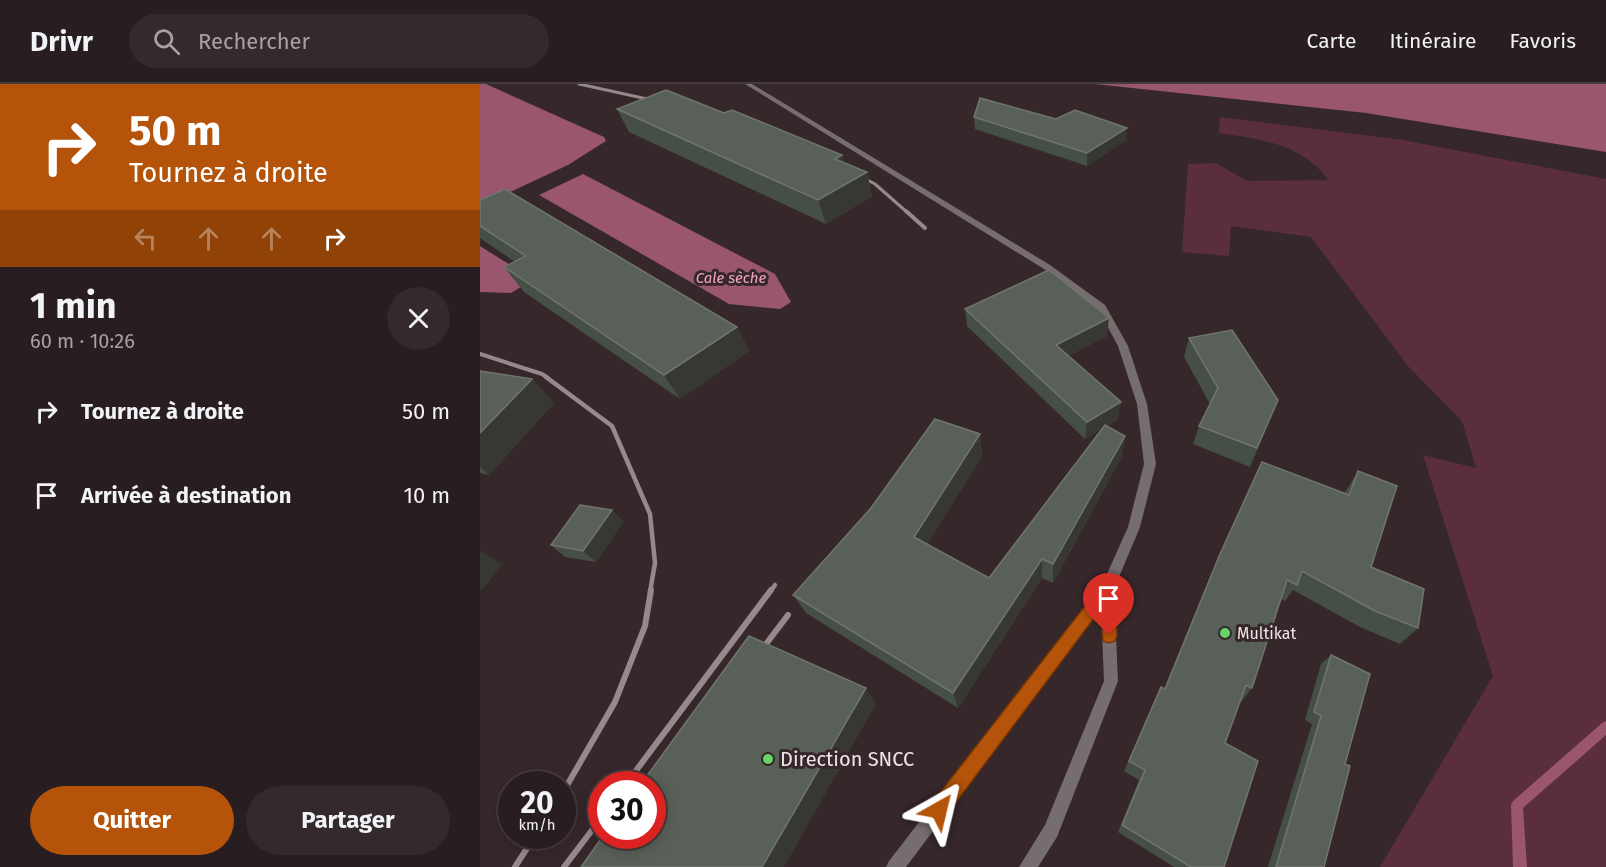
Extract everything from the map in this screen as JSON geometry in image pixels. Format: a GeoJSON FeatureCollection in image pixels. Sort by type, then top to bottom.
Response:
{"type":"FeatureCollection","features":[{"type":"Feature","properties":{"kind":"street"},"geometry":{"type":"LineString","coordinates":[[748,84],[1047,267],[1101,307],[1123,346],[1142,404],[1150,464],[1134,527],[1107,589],[895,867]]}},
{"type":"Feature","properties":{"kind":"street"},"geometry":{"type":"LineString","coordinates":[[1028,867],[1052,831],[1111,681],[1107,589]]}},
{"type":"Feature","properties":{"kind":"shaded area"},"geometry":{"type":"Polygon","coordinates":[[[1220,117],[1403,140],[1606,179],[1606,867],[1380,867],[1493,676],[1423,455],[1476,468],[1462,421],[1408,366],[1311,237],[1231,226],[1229,256],[1182,252],[1188,164],[1216,163],[1247,181],[1328,180],[1306,158],[1280,145],[1219,133],[1220,117]]]}},
{"type":"Feature","properties":{"kind":"water"},"geometry":{"type":"Polygon","coordinates":[[[480,84],[486,84],[604,137],[606,141],[568,165],[480,206],[480,84]]]}},
{"type":"Feature","properties":{"kind":"water"},"geometry":{"type":"Polygon","coordinates":[[[1095,84],[1606,84],[1606,152],[1366,113],[1095,84]]]}},
{"type":"Feature","properties":{"kind":"water","name":"Cale sèche"},"geometry":{"type":"Polygon","coordinates":[[[583,174],[775,274],[791,302],[780,309],[729,304],[539,195],[583,174]]]}},
{"type":"Feature","properties":{"kind":"water"},"geometry":{"type":"Polygon","coordinates":[[[480,246],[532,280],[511,293],[480,292],[480,246]]]}},
{"type":"Feature","properties":{"kind":"building"},"geometry":{"type":"Polygon","coordinates":[[[666,90],[724,113],[732,110],[842,155],[835,159],[867,172],[818,200],[617,109],[666,90]]]}},
{"type":"Feature","properties":{"kind":"building"},"geometry":{"type":"Polygon","coordinates":[[[980,98],[1056,119],[1075,110],[1127,128],[1087,153],[974,117],[980,98]]]}},
{"type":"Feature","properties":{"kind":"building"},"geometry":{"type":"Polygon","coordinates":[[[505,189],[737,327],[664,375],[504,267],[526,256],[480,226],[480,200],[505,189]]]}},
{"type":"Feature","properties":{"kind":"building"},"geometry":{"type":"Polygon","coordinates":[[[1049,270],[1109,318],[1056,345],[1121,402],[1087,422],[965,309],[1049,270]]]}},
{"type":"Feature","properties":{"kind":"building"},"geometry":{"type":"Polygon","coordinates":[[[1232,330],[1278,400],[1257,448],[1199,426],[1218,388],[1189,338],[1232,330]]]}},
{"type":"Feature","properties":{"kind":"building"},"geometry":{"type":"Polygon","coordinates":[[[480,371],[532,379],[480,433],[480,371]]]}},
{"type":"Feature","properties":{"kind":"building"},"geometry":{"type":"Polygon","coordinates":[[[935,419],[980,434],[914,537],[989,578],[1105,425],[1125,436],[1053,564],[1042,559],[953,693],[793,595],[871,508],[935,419]]]}},
{"type":"Feature","properties":{"kind":"building"},"geometry":{"type":"Polygon","coordinates":[[[1262,462],[1349,495],[1358,471],[1397,486],[1371,567],[1424,589],[1418,628],[1375,611],[1302,571],[1297,585],[1287,580],[1252,688],[1246,685],[1225,743],[1258,761],[1224,867],[1191,867],[1122,825],[1145,770],[1129,761],[1161,687],[1165,689],[1220,554],[1262,462]]]}},
{"type":"Feature","properties":{"kind":"building"},"geometry":{"type":"Polygon","coordinates":[[[580,505],[612,510],[583,551],[551,545],[580,505]]]}},
{"type":"Feature","properties":{"kind":"building","name":"Direction SNCC"},"geometry":{"type":"Polygon","coordinates":[[[749,636],[866,688],[762,867],[581,867],[594,849],[666,849],[666,771],[650,771],[749,636]]]}},
{"type":"Feature","properties":{"kind":"building"},"geometry":{"type":"Polygon","coordinates":[[[1331,655],[1370,674],[1345,764],[1350,766],[1324,867],[1276,867],[1321,716],[1314,712],[1331,655]]]}},
{"type":"Feature","properties":{"kind":"waterway"},"geometry":{"type":"LineString","coordinates":[[1520,867],[1517,805],[1606,727]]}},
{"type":"Feature","properties":{"kind":"railway"},"geometry":{"type":"LineString","coordinates":[[579,84],[661,102]]}},
{"type":"Feature","properties":{"kind":"railway"},"geometry":{"type":"LineString","coordinates":[[854,173],[875,184],[908,213]]}},
{"type":"Feature","properties":{"kind":"railway"},"geometry":{"type":"LineString","coordinates":[[906,211],[925,228]]}},
{"type":"Feature","properties":{"kind":"railway"},"geometry":{"type":"LineString","coordinates":[[480,354],[548,378]]}},
{"type":"Feature","properties":{"kind":"railway"},"geometry":{"type":"LineString","coordinates":[[546,377],[612,426],[650,514],[655,563],[650,592]]}},
{"type":"Feature","properties":{"kind":"railway"},"geometry":{"type":"LineString","coordinates":[[770,592],[775,585]]}},
{"type":"Feature","properties":{"kind":"railway"},"geometry":{"type":"LineString","coordinates":[[575,771],[615,702],[645,626],[651,590]]}},
{"type":"Feature","properties":{"kind":"railway"},"geometry":{"type":"LineString","coordinates":[[636,771],[771,590]]}},
{"type":"Feature","properties":{"kind":"railway"},"geometry":{"type":"LineString","coordinates":[[757,656],[788,615]]}},
{"type":"Feature","properties":{"kind":"railway"},"geometry":{"type":"LineString","coordinates":[[564,867],[588,835]]}},
{"type":"Feature","properties":{"kind":"railway"},"geometry":{"type":"LineString","coordinates":[[515,867],[527,849]]}},
{"type":"Feature","properties":{"kind":"place","name":"Multikat"},"geometry":{"type":"Point","coordinates":[1225,633]}},
{"type":"Feature","properties":{"kind":"place","name":"Direction SNCC"},"geometry":{"type":"Point","coordinates":[768,759]}},
{"type":"Feature","properties":{"kind":"route"},"geometry":{"type":"LineString","coordinates":[[939,810],[1107,589],[1109,635]]}}]}
